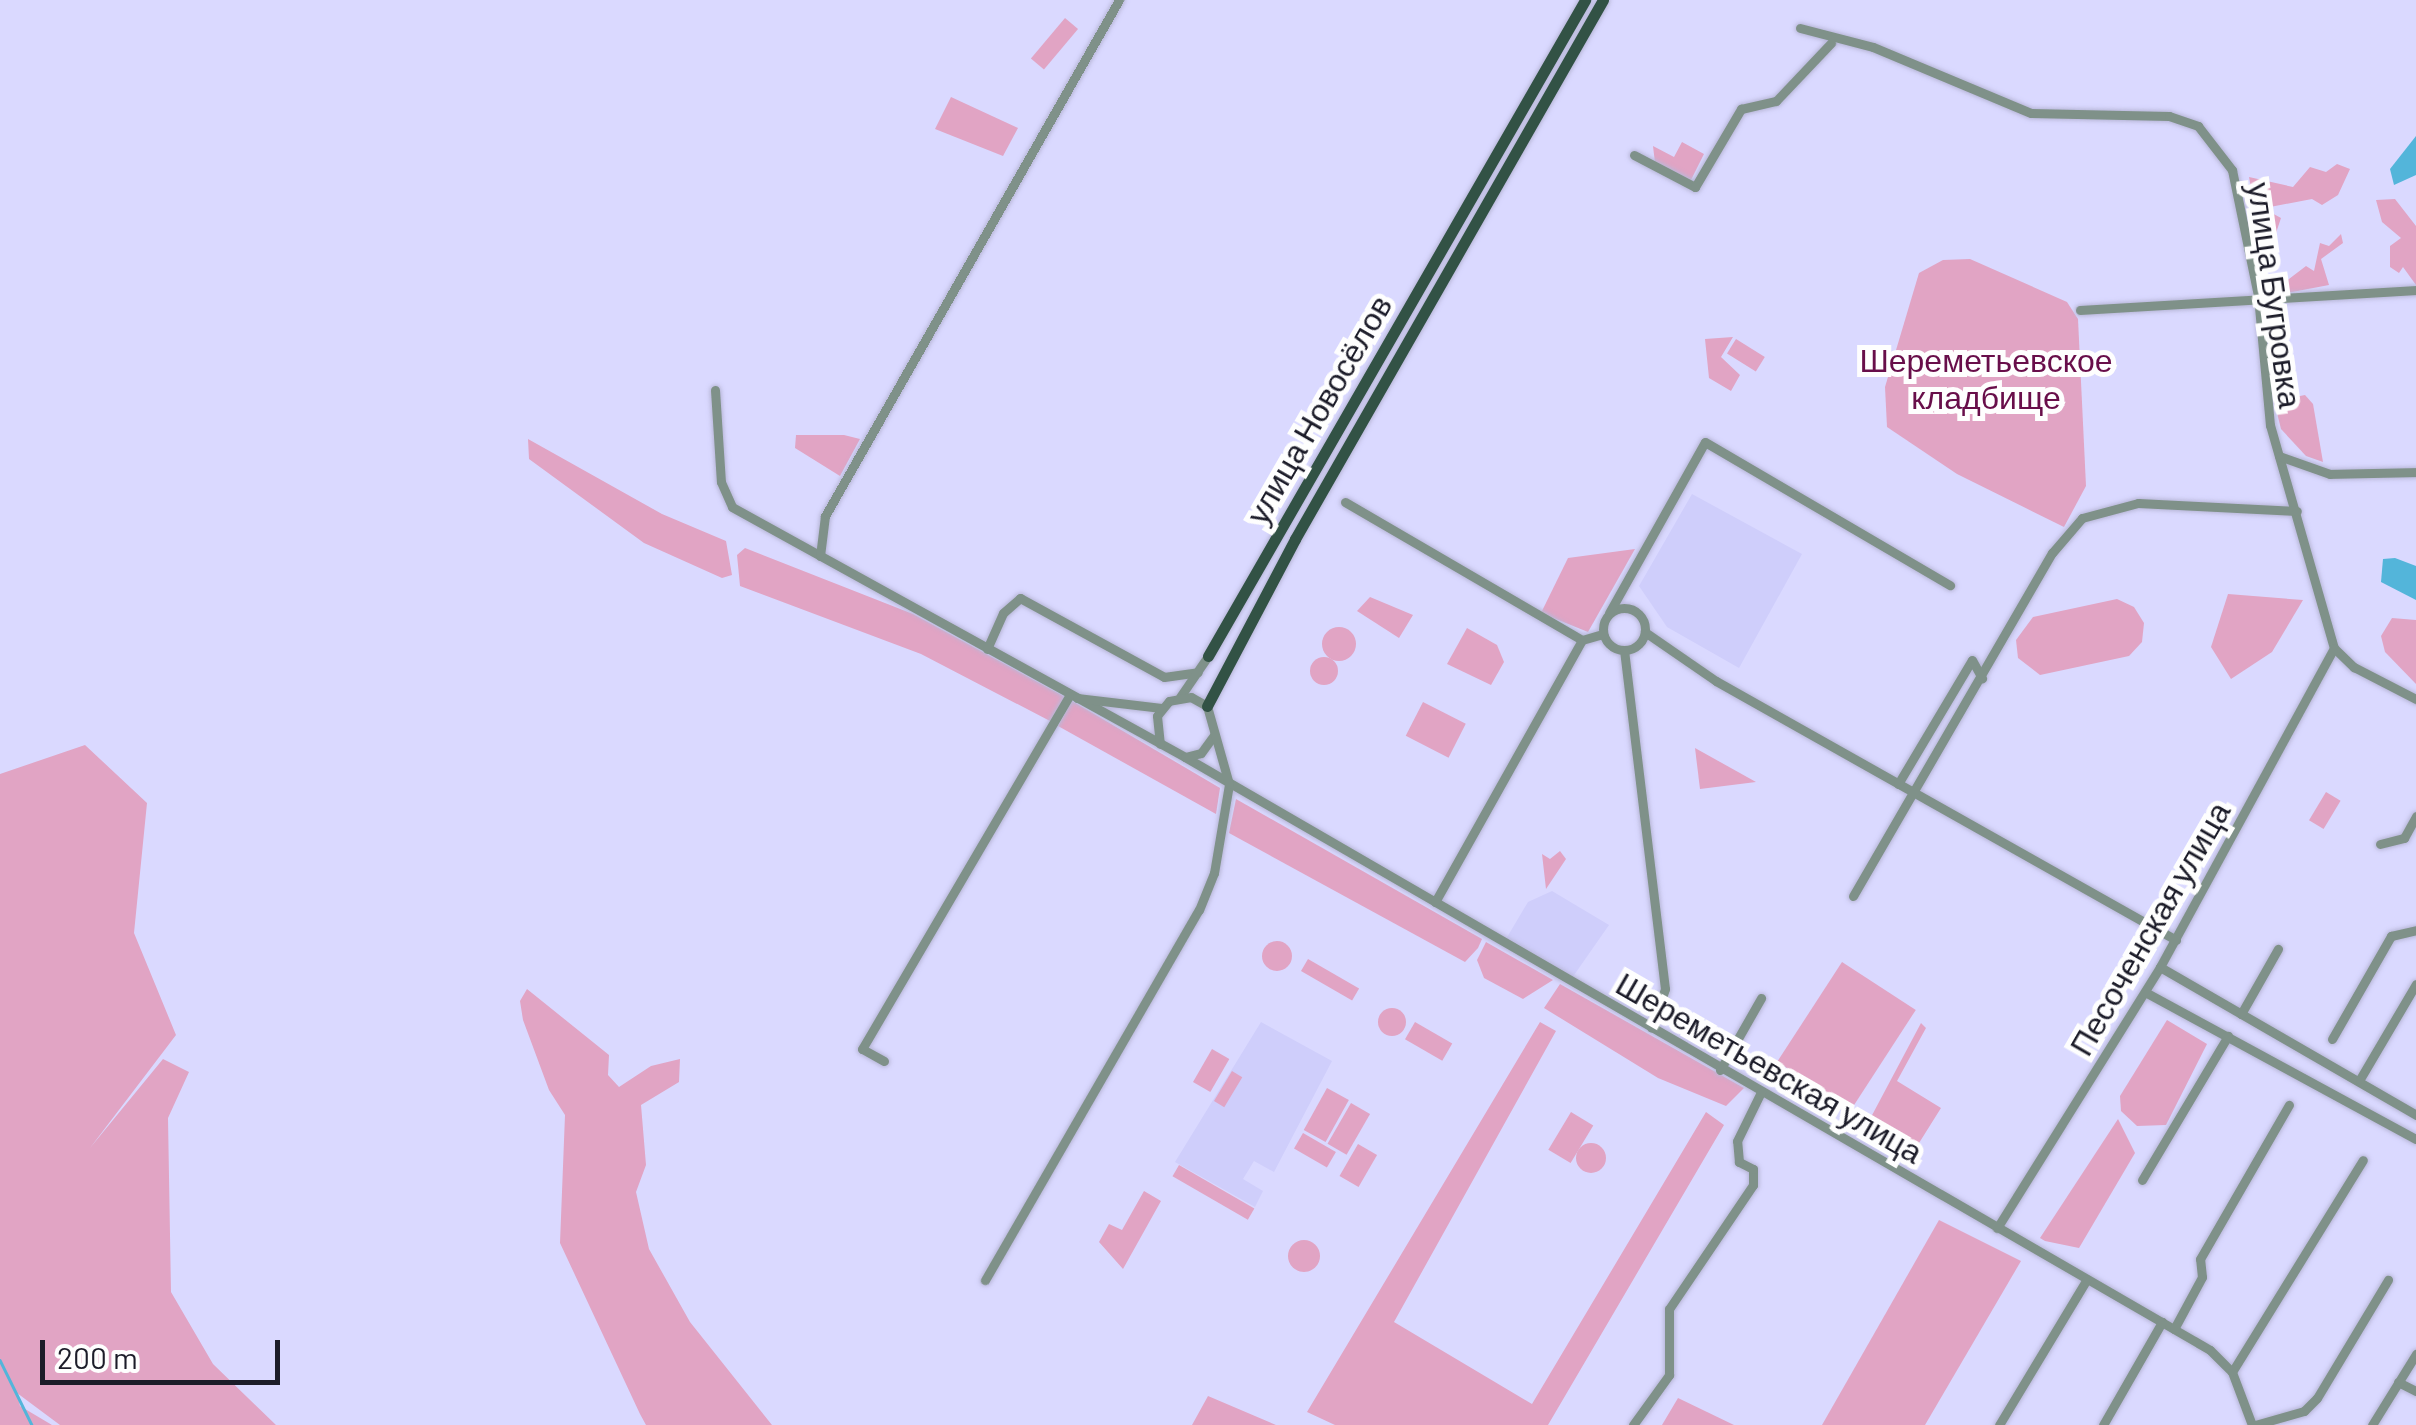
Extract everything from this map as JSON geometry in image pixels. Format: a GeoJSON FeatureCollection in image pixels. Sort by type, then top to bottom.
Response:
{"type":"FeatureCollection","features":[{"type":"Feature","properties":{"kind":"main road","name":"улица Новосёлов"},"geometry":{"type":"LineString","coordinates":[[1208,656],[1585,0]]}},
{"type":"Feature","properties":{"kind":"main road","name":"улица Новосёлов"},"geometry":{"type":"LineString","coordinates":[[1207,706],[1304,523],[1603,0]]}},
{"type":"Feature","properties":{"kind":"street"},"geometry":{"type":"LineString","coordinates":[[820,556],[825,516],[1119,0]]}},
{"type":"Feature","properties":{"kind":"street","name":"улица Бугровка"},"geometry":{"type":"LineString","coordinates":[[1800,28],[1872,48],[2031,113],[2169,116],[2198,126],[2232,170],[2258,296],[2264,397],[2334,648]]}},
{"type":"Feature","properties":{"kind":"street"},"geometry":{"type":"LineString","coordinates":[[1634,156],[1695,188],[1740,109],[1776,101],[1831,42]]}},
{"type":"Feature","properties":{"kind":"street"},"geometry":{"type":"LineString","coordinates":[[2080,310],[2258,296],[2416,290]]}},
{"type":"Feature","properties":{"kind":"street"},"geometry":{"type":"LineString","coordinates":[[716,390],[720,482],[732,507],[1185,758],[1208,748],[1215,732]]}},
{"type":"Feature","properties":{"kind":"street"},"geometry":{"type":"LineString","coordinates":[[1602,634],[1608,613],[1705,442],[1950,585]]}},
{"type":"Feature","properties":{"kind":"street"},"geometry":{"type":"LineString","coordinates":[[2279,456],[2330,474],[2416,472]]}},
{"type":"Feature","properties":{"kind":"street"},"geometry":{"type":"LineString","coordinates":[[1344,502],[1582,640]]}},
{"type":"Feature","properties":{"kind":"street"},"geometry":{"type":"LineString","coordinates":[[1853,896],[2052,553],[2082,518],[2138,502],[2297,510]]}},
{"type":"Feature","properties":{"kind":"street"},"geometry":{"type":"LineString","coordinates":[[985,1280],[1200,910],[1221,844],[1229,784],[1207,706],[1179,697],[1164,677],[1020,598],[1003,613],[987,649]]}},
{"type":"Feature","properties":{"kind":"street"},"geometry":{"type":"LineString","coordinates":[[1608,613],[1634,610],[1645,632],[1898,784],[2176,940]]}},
{"type":"Feature","properties":{"kind":"street"},"geometry":{"type":"LineString","coordinates":[[1624,650],[1645,632]]}},
{"type":"Feature","properties":{"kind":"street"},"geometry":{"type":"LineString","coordinates":[[1435,902],[1582,640],[1602,634]]}},
{"type":"Feature","properties":{"kind":"street"},"geometry":{"type":"LineString","coordinates":[[1602,634],[1624,650],[1654,851],[1647,861],[1665,989],[1651,1028]]}},
{"type":"Feature","properties":{"kind":"street"},"geometry":{"type":"LineString","coordinates":[[2334,648],[2354,667],[2416,698]]}},
{"type":"Feature","properties":{"kind":"street","name":"Песоченская улица"},"geometry":{"type":"LineString","coordinates":[[1997,1228],[2176,940],[2334,648]]}},
{"type":"Feature","properties":{"kind":"street","name":"улица Новосёлов"},"geometry":{"type":"LineString","coordinates":[[1179,697],[1208,656]]}},
{"type":"Feature","properties":{"kind":"street"},"geometry":{"type":"LineString","coordinates":[[1898,784],[1972,660],[1982,678]]}},
{"type":"Feature","properties":{"kind":"street"},"geometry":{"type":"LineString","coordinates":[[1164,677],[1198,672]]}},
{"type":"Feature","properties":{"kind":"street"},"geometry":{"type":"LineString","coordinates":[[1069,696],[1162,708]]}},
{"type":"Feature","properties":{"kind":"street"},"geometry":{"type":"LineString","coordinates":[[884,1062],[862,1049],[1069,696]]}},
{"type":"Feature","properties":{"kind":"street"},"geometry":{"type":"LineString","coordinates":[[1160,744],[1155,726],[1162,708],[1179,697]]}},
{"type":"Feature","properties":{"kind":"street","name":"Шереметьевская улица"},"geometry":{"type":"LineString","coordinates":[[1185,758],[1720,1070],[2174,1328],[2232,1372]]}},
{"type":"Feature","properties":{"kind":"street"},"geometry":{"type":"LineString","coordinates":[[2380,844],[2404,838],[2416,816]]}},
{"type":"Feature","properties":{"kind":"street"},"geometry":{"type":"LineString","coordinates":[[2332,1039],[2391,936],[2416,930]]}},
{"type":"Feature","properties":{"kind":"street"},"geometry":{"type":"LineString","coordinates":[[2242,1014],[2278,950]]}},
{"type":"Feature","properties":{"kind":"street"},"geometry":{"type":"LineString","coordinates":[[2160,967],[2360,1079],[2416,1115]]}},
{"type":"Feature","properties":{"kind":"street"},"geometry":{"type":"LineString","coordinates":[[2360,1079],[2416,984]]}},
{"type":"Feature","properties":{"kind":"street"},"geometry":{"type":"LineString","coordinates":[[2145,992],[2416,1139]]}},
{"type":"Feature","properties":{"kind":"street"},"geometry":{"type":"LineString","coordinates":[[1720,1070],[1761,998]]}},
{"type":"Feature","properties":{"kind":"street"},"geometry":{"type":"LineString","coordinates":[[2142,1180],[2228,1036]]}},
{"type":"Feature","properties":{"kind":"street"},"geometry":{"type":"LineString","coordinates":[[1633,1425],[1669,1375],[1669,1309],[1753,1184],[1754,1168],[1739,1162],[1737,1141],[1762,1092]]}},
{"type":"Feature","properties":{"kind":"street"},"geometry":{"type":"LineString","coordinates":[[2174,1328],[2202,1277],[2200,1259],[2289,1104]]}},
{"type":"Feature","properties":{"kind":"street"},"geometry":{"type":"LineString","coordinates":[[2363,1160],[2232,1372],[2253,1425],[2304,1411],[2317,1398],[2388,1280]]}},
{"type":"Feature","properties":{"kind":"street"},"geometry":{"type":"LineString","coordinates":[[1999,1425],[2086,1279]]}},
{"type":"Feature","properties":{"kind":"street"},"geometry":{"type":"LineString","coordinates":[[2103,1425],[2162,1322]]}},
{"type":"Feature","properties":{"kind":"street"},"geometry":{"type":"LineString","coordinates":[[2372,1425],[2416,1354]]}},
{"type":"Feature","properties":{"kind":"street"},"geometry":{"type":"LineString","coordinates":[[2398,1382],[2416,1391]]}},
{"type":"Feature","properties":{"kind":"shaded area"},"geometry":{"type":"Polygon","coordinates":[[[2416,136],[2416,175],[2394,185],[2390,169],[2416,136]]]}},
{"type":"Feature","properties":{"kind":"shaded area"},"geometry":{"type":"Polygon","coordinates":[[[1692,494],[1802,554],[1739,668],[1667,627],[1639,586],[1692,494]]]}},
{"type":"Feature","properties":{"kind":"shaded area"},"geometry":{"type":"Polygon","coordinates":[[[2395,558],[2416,566],[2416,600],[2381,582],[2383,559],[2395,558]]]}},
{"type":"Feature","properties":{"kind":"shaded area"},"geometry":{"type":"Polygon","coordinates":[[[1552,891],[1609,925],[1572,978],[1506,939],[1528,902],[1552,891]]]}},
{"type":"Feature","properties":{"kind":"shaded area"},"geometry":{"type":"Polygon","coordinates":[[[1261,1022],[1332,1061],[1274,1172],[1254,1161],[1243,1179],[1263,1191],[1255,1207],[1175,1162],[1261,1022]]]}},
{"type":"Feature","properties":{"kind":"green space"},"geometry":{"type":"Polygon","coordinates":[[[1065,18],[1078,29],[1044,70],[1031,59],[1065,18]]]}},
{"type":"Feature","properties":{"kind":"green space"},"geometry":{"type":"Polygon","coordinates":[[[951,97],[1018,128],[1003,156],[935,129],[951,97]]]}},
{"type":"Feature","properties":{"kind":"green space"},"geometry":{"type":"Polygon","coordinates":[[[1682,142],[1704,154],[1690,182],[1655,163],[1653,146],[1674,157],[1682,142]]]}},
{"type":"Feature","properties":{"kind":"green space"},"geometry":{"type":"Polygon","coordinates":[[[2337,164],[2350,169],[2338,195],[2322,205],[2312,199],[2270,207],[2253,199],[2249,177],[2293,187],[2310,167],[2326,172],[2337,164]]]}},
{"type":"Feature","properties":{"kind":"green space"},"geometry":{"type":"Polygon","coordinates":[[[2395,199],[2416,226],[2416,285],[2403,267],[2399,273],[2390,267],[2390,246],[2401,238],[2382,222],[2376,200],[2395,199]]]}},
{"type":"Feature","properties":{"kind":"green space"},"geometry":{"type":"Polygon","coordinates":[[[2270,212],[2281,218],[2276,233],[2268,226],[2261,233],[2266,282],[2259,281],[2247,223],[2253,216],[2266,220],[2270,212]]]}},
{"type":"Feature","properties":{"kind":"green space"},"geometry":{"type":"Polygon","coordinates":[[[2341,234],[2343,243],[2321,259],[2329,285],[2287,293],[2285,282],[2306,266],[2314,271],[2320,243],[2329,246],[2341,234]]]}},
{"type":"Feature","properties":{"kind":"green space","name":"Шереметьевское кладбище"},"geometry":{"type":"Polygon","coordinates":[[[1970,259],[2067,302],[2078,319],[2086,486],[2064,527],[1957,474],[1887,427],[1885,387],[1919,273],[1943,260],[1970,259]]]}},
{"type":"Feature","properties":{"kind":"green space"},"geometry":{"type":"Polygon","coordinates":[[[2287,321],[2290,330],[2279,340],[2289,347],[2293,385],[2269,390],[2267,376],[2278,366],[2271,331],[2287,321]]]}},
{"type":"Feature","properties":{"kind":"green space"},"geometry":{"type":"Polygon","coordinates":[[[1733,337],[1721,357],[1740,375],[1731,391],[1709,378],[1705,339],[1733,337]]]}},
{"type":"Feature","properties":{"kind":"green space"},"geometry":{"type":"Polygon","coordinates":[[[1736,339],[1765,357],[1756,371],[1727,353],[1736,339]]]}},
{"type":"Feature","properties":{"kind":"green space"},"geometry":{"type":"Polygon","coordinates":[[[2305,395],[2313,404],[2323,462],[2306,456],[2281,429],[2274,401],[2305,395]]]}},
{"type":"Feature","properties":{"kind":"green space"},"geometry":{"type":"Polygon","coordinates":[[[796,435],[860,439],[840,476],[795,448],[796,435]]]}},
{"type":"Feature","properties":{"kind":"green space"},"geometry":{"type":"Polygon","coordinates":[[[528,439],[662,514],[726,541],[732,575],[722,578],[644,543],[529,459],[528,439]]]}},
{"type":"Feature","properties":{"kind":"green space"},"geometry":{"type":"Polygon","coordinates":[[[745,548],[913,614],[1065,697],[1050,721],[921,654],[740,586],[737,555],[745,548]]]}},
{"type":"Feature","properties":{"kind":"green space"},"geometry":{"type":"Polygon","coordinates":[[[1635,549],[1588,632],[1541,613],[1568,558],[1635,549]]]}},
{"type":"Feature","properties":{"kind":"green space"},"geometry":{"type":"Polygon","coordinates":[[[2228,594],[2303,600],[2272,652],[2231,679],[2211,647],[2228,594]]]}},
{"type":"Feature","properties":{"kind":"green space"},"geometry":{"type":"Polygon","coordinates":[[[1370,597],[1413,615],[1399,638],[1357,611],[1370,597]]]}},
{"type":"Feature","properties":{"kind":"green space"},"geometry":{"type":"Polygon","coordinates":[[[2117,599],[2134,607],[2144,623],[2142,642],[2129,656],[2040,675],[2018,658],[2016,640],[2033,617],[2117,599]]]}},
{"type":"Feature","properties":{"kind":"green space"},"geometry":{"type":"Polygon","coordinates":[[[2392,618],[2416,620],[2416,684],[2385,652],[2381,636],[2392,618]]]}},
{"type":"Feature","properties":{"kind":"green space"},"geometry":{"type":"Polygon","coordinates":[[[1339,627],[1351,632],[1356,644],[1351,656],[1339,661],[1327,656],[1322,644],[1327,632],[1339,627]]]}},
{"type":"Feature","properties":{"kind":"green space"},"geometry":{"type":"Polygon","coordinates":[[[1467,628],[1497,645],[1504,662],[1491,685],[1447,664],[1467,628]]]}},
{"type":"Feature","properties":{"kind":"green space"},"geometry":{"type":"Polygon","coordinates":[[[1324,657],[1334,661],[1338,671],[1334,681],[1324,685],[1314,681],[1310,671],[1314,661],[1324,657]]]}},
{"type":"Feature","properties":{"kind":"green space"},"geometry":{"type":"Polygon","coordinates":[[[1072,701],[1220,788],[1216,814],[1058,726],[1072,701]]]}},
{"type":"Feature","properties":{"kind":"green space"},"geometry":{"type":"Polygon","coordinates":[[[1423,702],[1466,724],[1449,758],[1406,736],[1423,702]]]}},
{"type":"Feature","properties":{"kind":"green space"},"geometry":{"type":"Polygon","coordinates":[[[85,745],[147,803],[134,933],[176,1035],[90,1148],[163,1059],[189,1072],[168,1118],[171,1292],[213,1364],[276,1425],[60,1425],[17,1393],[20,1406],[52,1425],[0,1425],[0,774],[85,745]]]}},
{"type":"Feature","properties":{"kind":"green space"},"geometry":{"type":"Polygon","coordinates":[[[1695,748],[1756,782],[1700,789],[1695,748]]]}},
{"type":"Feature","properties":{"kind":"green space"},"geometry":{"type":"Polygon","coordinates":[[[2326,792],[2341,801],[2324,829],[2309,820],[2326,792]]]}},
{"type":"Feature","properties":{"kind":"green space"},"geometry":{"type":"Polygon","coordinates":[[[1236,799],[1482,939],[1478,948],[1465,962],[1229,833],[1236,799]]]}},
{"type":"Feature","properties":{"kind":"green space"},"geometry":{"type":"Polygon","coordinates":[[[1560,851],[1566,859],[1546,889],[1542,854],[1550,859],[1560,851]]]}},
{"type":"Feature","properties":{"kind":"green space"},"geometry":{"type":"Polygon","coordinates":[[[1277,941],[1288,945],[1292,956],[1288,967],[1277,971],[1266,967],[1262,956],[1266,945],[1277,941]]]}},
{"type":"Feature","properties":{"kind":"green space"},"geometry":{"type":"Polygon","coordinates":[[[1486,942],[1553,980],[1523,999],[1484,978],[1477,960],[1486,942]]]}},
{"type":"Feature","properties":{"kind":"green space"},"geometry":{"type":"Polygon","coordinates":[[[1308,959],[1359,988],[1352,1001],[1301,971],[1308,959]]]}},
{"type":"Feature","properties":{"kind":"green space"},"geometry":{"type":"Polygon","coordinates":[[[1842,962],[1916,1010],[1851,1110],[1777,1062],[1842,962]]]}},
{"type":"Feature","properties":{"kind":"green space"},"geometry":{"type":"Polygon","coordinates":[[[1560,984],[1744,1088],[1726,1106],[1658,1078],[1544,1008],[1560,984]]]}},
{"type":"Feature","properties":{"kind":"green space"},"geometry":{"type":"Polygon","coordinates":[[[527,989],[609,1055],[608,1075],[619,1087],[651,1066],[680,1059],[679,1082],[641,1105],[646,1165],[636,1192],[649,1249],[690,1322],[772,1425],[646,1425],[560,1243],[565,1115],[549,1090],[523,1020],[520,1001],[527,989]]]}},
{"type":"Feature","properties":{"kind":"green space"},"geometry":{"type":"Polygon","coordinates":[[[1392,1008],[1402,1012],[1406,1022],[1402,1032],[1392,1036],[1382,1032],[1378,1022],[1382,1012],[1392,1008]]]}},
{"type":"Feature","properties":{"kind":"green space"},"geometry":{"type":"Polygon","coordinates":[[[2167,1020],[2207,1044],[2166,1125],[2137,1126],[2121,1111],[2120,1096],[2167,1020]]]}},
{"type":"Feature","properties":{"kind":"green space"},"geometry":{"type":"Polygon","coordinates":[[[1415,1022],[1452,1044],[1442,1061],[1405,1039],[1415,1022]]]}},
{"type":"Feature","properties":{"kind":"green space"},"geometry":{"type":"Polygon","coordinates":[[[1540,1022],[1556,1031],[1394,1322],[1532,1404],[1706,1112],[1724,1125],[1548,1425],[1335,1425],[1307,1412],[1540,1022]]]}},
{"type":"Feature","properties":{"kind":"green space"},"geometry":{"type":"Polygon","coordinates":[[[1921,1023],[1926,1028],[1897,1081],[1941,1108],[1914,1151],[1870,1119],[1921,1023]]]}},
{"type":"Feature","properties":{"kind":"green space"},"geometry":{"type":"Polygon","coordinates":[[[1212,1049],[1229,1059],[1210,1092],[1193,1082],[1212,1049]]]}},
{"type":"Feature","properties":{"kind":"green space"},"geometry":{"type":"Polygon","coordinates":[[[1232,1071],[1242,1077],[1224,1107],[1214,1101],[1232,1071]]]}},
{"type":"Feature","properties":{"kind":"green space"},"geometry":{"type":"Polygon","coordinates":[[[1327,1088],[1349,1100],[1326,1142],[1304,1130],[1327,1088]]]}},
{"type":"Feature","properties":{"kind":"green space"},"geometry":{"type":"Polygon","coordinates":[[[1351,1103],[1370,1114],[1347,1155],[1328,1144],[1351,1103]]]}},
{"type":"Feature","properties":{"kind":"green space"},"geometry":{"type":"Polygon","coordinates":[[[1571,1112],[1593,1125],[1571,1163],[1548,1150],[1571,1112]]]}},
{"type":"Feature","properties":{"kind":"green space"},"geometry":{"type":"Polygon","coordinates":[[[2118,1119],[2135,1153],[2079,1248],[2040,1238],[2118,1119]]]}},
{"type":"Feature","properties":{"kind":"green space"},"geometry":{"type":"Polygon","coordinates":[[[1303,1133],[1336,1152],[1327,1168],[1294,1149],[1303,1133]]]}},
{"type":"Feature","properties":{"kind":"green space"},"geometry":{"type":"Polygon","coordinates":[[[1591,1143],[1602,1147],[1606,1158],[1602,1169],[1591,1173],[1580,1169],[1576,1158],[1580,1147],[1591,1143]]]}},
{"type":"Feature","properties":{"kind":"green space"},"geometry":{"type":"Polygon","coordinates":[[[1358,1144],[1377,1155],[1359,1187],[1340,1176],[1358,1144]]]}},
{"type":"Feature","properties":{"kind":"green space"},"geometry":{"type":"Polygon","coordinates":[[[1179,1165],[1254,1208],[1248,1220],[1172,1176],[1179,1165]]]}},
{"type":"Feature","properties":{"kind":"green space"},"geometry":{"type":"Polygon","coordinates":[[[1144,1191],[1161,1201],[1123,1269],[1099,1242],[1109,1224],[1122,1230],[1144,1191]]]}},
{"type":"Feature","properties":{"kind":"green space"},"geometry":{"type":"Polygon","coordinates":[[[1939,1220],[2021,1261],[1925,1425],[1822,1425],[1939,1220]]]}},
{"type":"Feature","properties":{"kind":"green space"},"geometry":{"type":"Polygon","coordinates":[[[1304,1240],[1315,1245],[1320,1256],[1315,1267],[1304,1272],[1293,1267],[1288,1256],[1293,1245],[1304,1240]]]}},
{"type":"Feature","properties":{"kind":"green space"},"geometry":{"type":"Polygon","coordinates":[[[1208,1396],[1276,1425],[1192,1425],[1208,1396]]]}},
{"type":"Feature","properties":{"kind":"green space"},"geometry":{"type":"Polygon","coordinates":[[[1678,1398],[1734,1425],[1662,1425],[1678,1398]]]}},
{"type":"Feature","properties":{"kind":"waterway"},"geometry":{"type":"LineString","coordinates":[[0,1360],[32,1425]]}}]}
